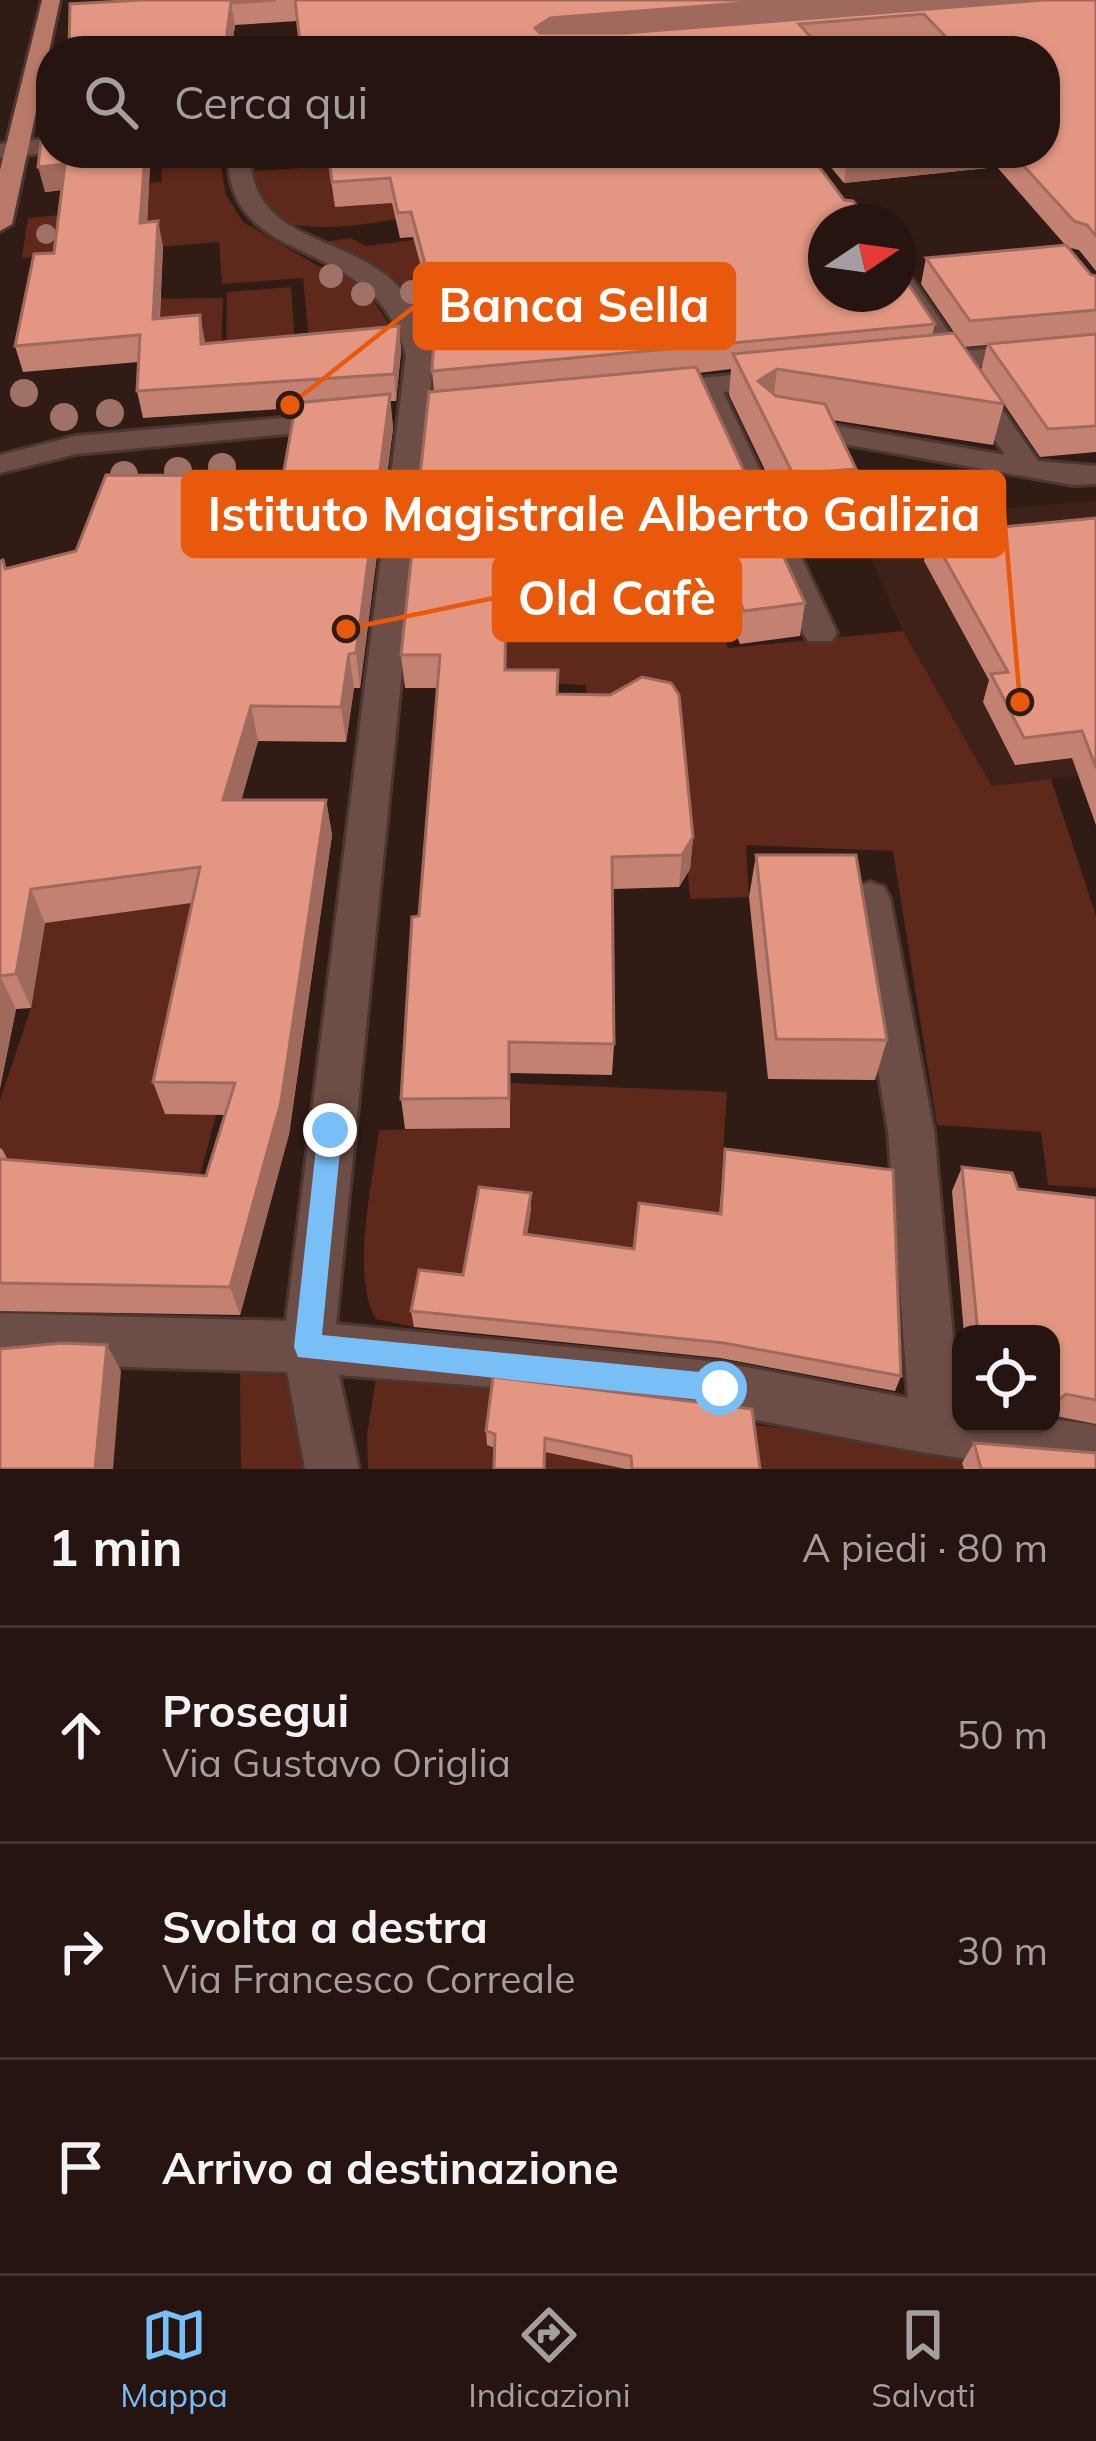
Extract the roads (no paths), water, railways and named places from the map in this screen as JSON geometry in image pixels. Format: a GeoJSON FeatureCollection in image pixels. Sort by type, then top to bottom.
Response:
{"type":"FeatureCollection","features":[{"type":"Feature","properties":{"kind":"main road"},"geometry":{"type":"LineString","coordinates":[[41,36],[51,0]]}},
{"type":"Feature","properties":{"kind":"main road"},"geometry":{"type":"LineString","coordinates":[[0,224],[8,150],[36,52]]}},
{"type":"Feature","properties":{"kind":"street"},"geometry":{"type":"LineString","coordinates":[[238,168],[237,187],[255,214],[382,283],[397,303],[420,355],[402,417],[308,1347],[332,1469]]}},
{"type":"Feature","properties":{"kind":"street"},"geometry":{"type":"LineString","coordinates":[[916,293],[1026,465]]}},
{"type":"Feature","properties":{"kind":"street"},"geometry":{"type":"LineString","coordinates":[[901,366],[1096,347]]}},
{"type":"Feature","properties":{"kind":"street"},"geometry":{"type":"LineString","coordinates":[[629,393],[814,375]]}},
{"type":"Feature","properties":{"kind":"street"},"geometry":{"type":"LineString","coordinates":[[706,386],[820,633]]}},
{"type":"Feature","properties":{"kind":"street"},"geometry":{"type":"LineString","coordinates":[[0,464],[76,446],[402,417]]}},
{"type":"Feature","properties":{"kind":"street"},"geometry":{"type":"LineString","coordinates":[[771,424],[1073,476],[1096,475]]}},
{"type":"Feature","properties":{"kind":"street"},"geometry":{"type":"LineString","coordinates":[[0,439],[76,446]]}},
{"type":"Feature","properties":{"kind":"street"},"geometry":{"type":"LineString","coordinates":[[870,898],[911,1131],[936,1430]]}},
{"type":"Feature","properties":{"kind":"street"},"geometry":{"type":"LineString","coordinates":[[0,1338],[308,1347],[720,1388],[936,1430],[1096,1451]]}},
{"type":"Feature","properties":{"kind":"place","name":"Banca Sella"},"geometry":{"type":"Point","coordinates":[290,405]}},
{"type":"Feature","properties":{"kind":"place","name":"Old Cafè"},"geometry":{"type":"Point","coordinates":[346,629]}},
{"type":"Feature","properties":{"kind":"place","name":"Istituto Magistrale Alberto Galizia"},"geometry":{"type":"Point","coordinates":[1020,702]}}]}
